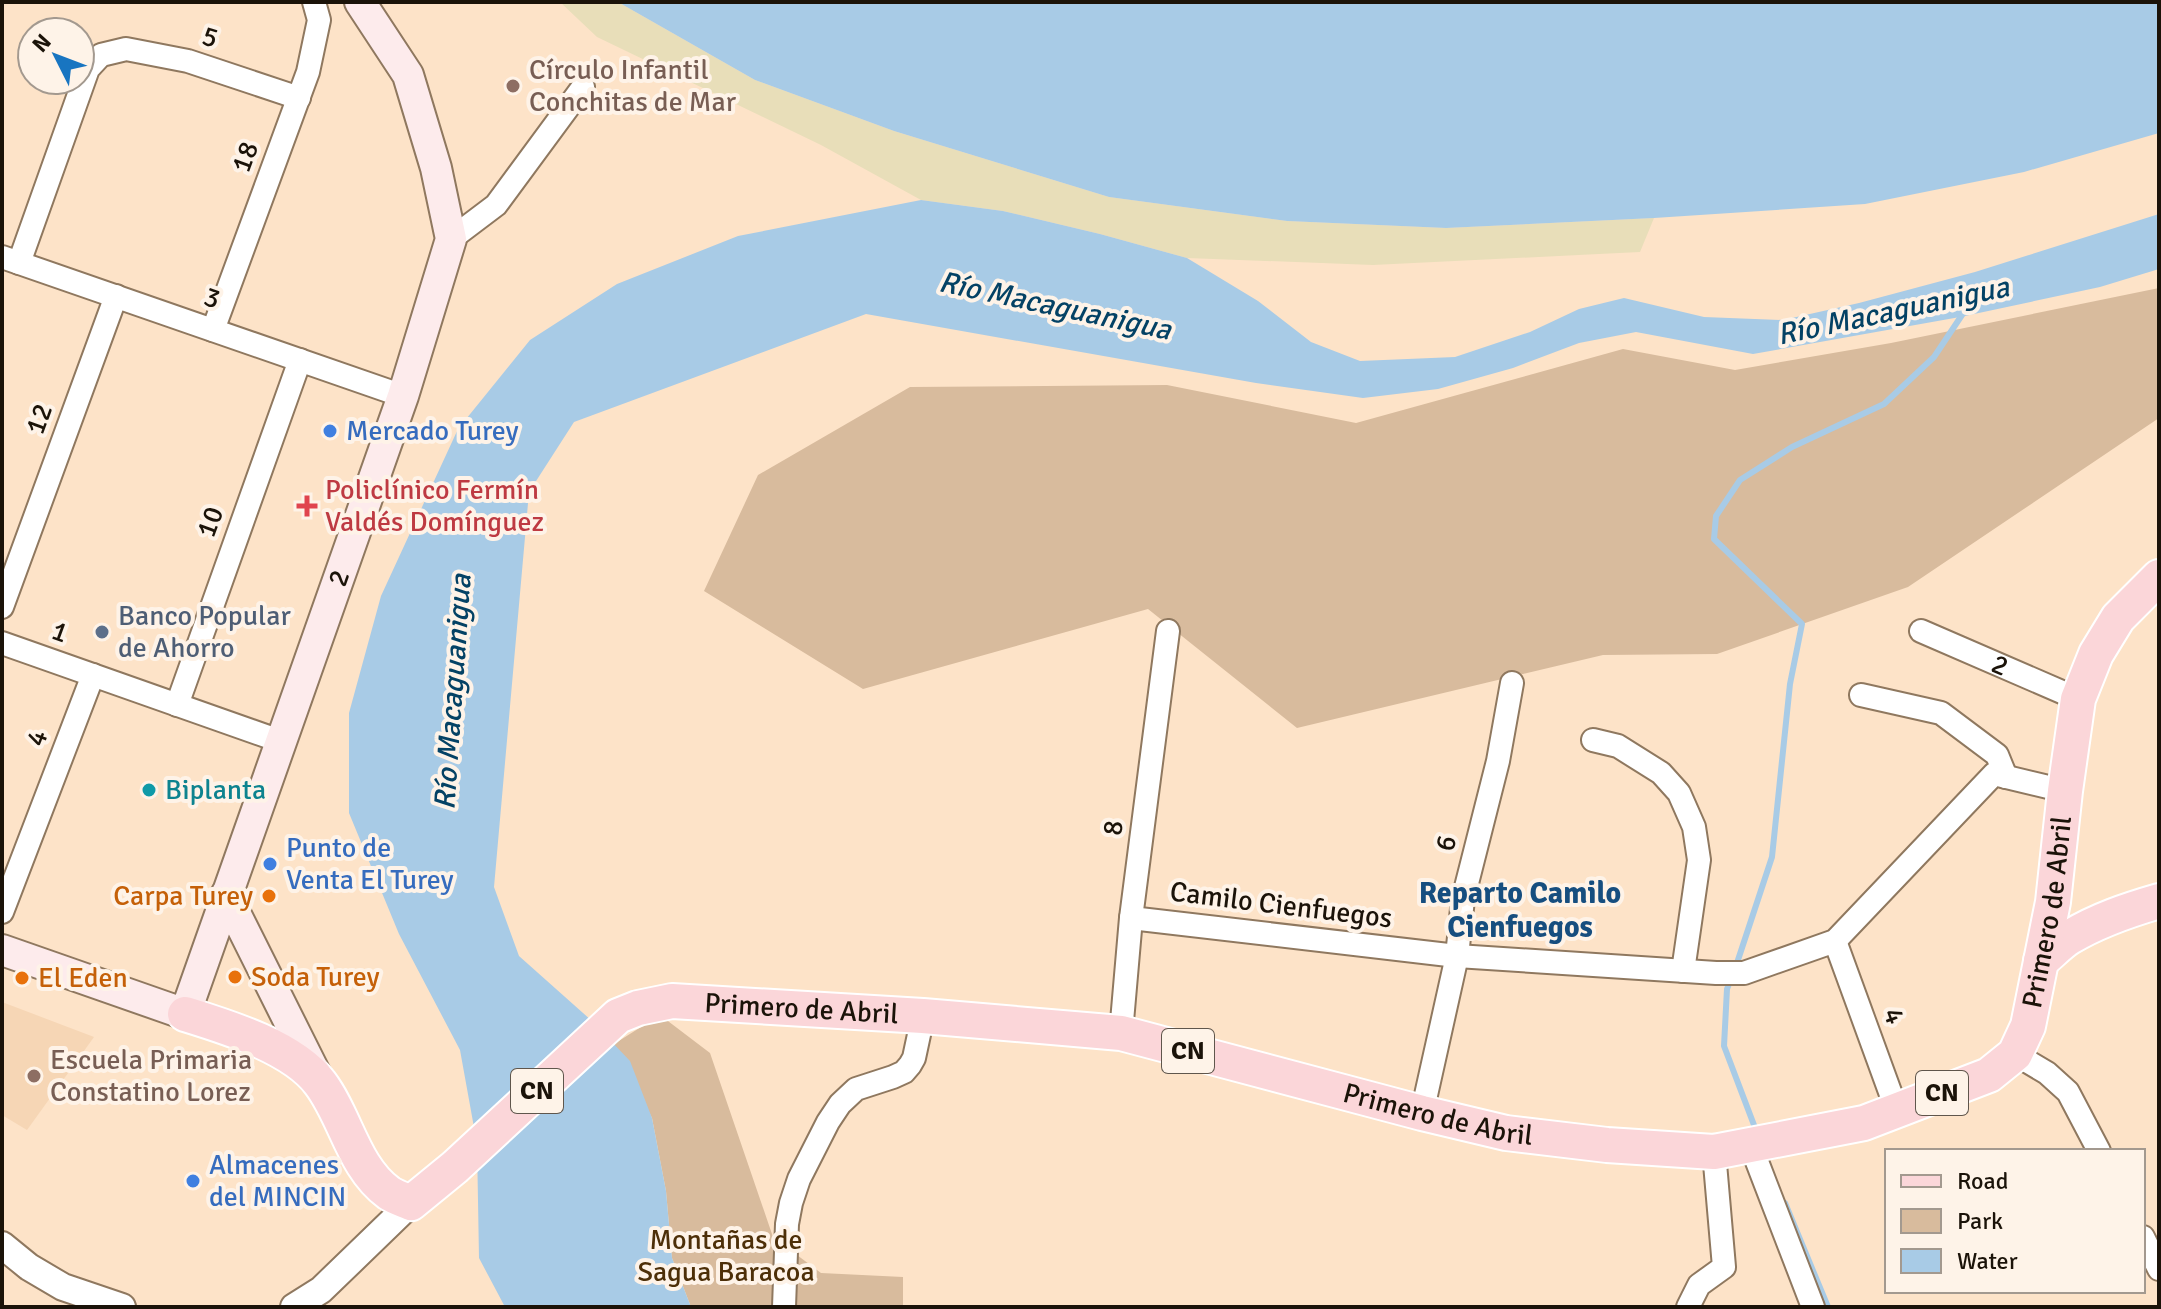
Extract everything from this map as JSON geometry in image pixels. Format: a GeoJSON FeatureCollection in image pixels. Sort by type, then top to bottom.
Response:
{"type":"FeatureCollection","features":[{"type":"Feature","properties":{"kind":"main road"},"geometry":{"type":"LineString","coordinates":[[360,2],[408,75],[436,168],[451,239]]}},
{"type":"Feature","properties":{"kind":"main road","name":"2"},"geometry":{"type":"LineString","coordinates":[[185,1014],[403,396],[451,239]]}},
{"type":"Feature","properties":{"kind":"main road","name":"Primero de Abril"},"geometry":{"type":"LineString","coordinates":[[411,1203],[455,1167],[618,1016],[672,1001],[923,1016],[1121,1033],[1506,1133],[1620,1146],[1714,1152],[1864,1123],[1989,1075],[2015,1054],[2028,1026],[2053,902],[2078,699],[2096,654],[2118,618],[2159,577]]}},
{"type":"Feature","properties":{"kind":"main road"},"geometry":{"type":"LineString","coordinates":[[226,895],[320,1083],[367,1169],[390,1193],[411,1203]]}},
{"type":"Feature","properties":{"kind":"main road"},"geometry":{"type":"LineString","coordinates":[[2041,961],[2068,938],[2123,911],[2159,901]]}},
{"type":"Feature","properties":{"kind":"main road"},"geometry":{"type":"LineString","coordinates":[[2053,902],[2123,911]]}},
{"type":"Feature","properties":{"kind":"main road"},"geometry":{"type":"LineString","coordinates":[[2,950],[232,1029],[287,1054],[320,1083]]}},
{"type":"Feature","properties":{"kind":"street","name":"18"},"geometry":{"type":"LineString","coordinates":[[213,330],[308,72],[319,20],[314,2]]}},
{"type":"Feature","properties":{"kind":"street","name":"5"},"geometry":{"type":"LineString","coordinates":[[11,260],[88,69],[101,55],[126,49],[188,61],[299,98]]}},
{"type":"Feature","properties":{"kind":"street"},"geometry":{"type":"LineString","coordinates":[[451,239],[496,205],[583,87]]}},
{"type":"Feature","properties":{"kind":"street","name":"3"},"geometry":{"type":"LineString","coordinates":[[11,260],[403,396]]}},
{"type":"Feature","properties":{"kind":"street","name":"12"},"geometry":{"type":"LineString","coordinates":[[2,607],[116,296]]}},
{"type":"Feature","properties":{"kind":"street","name":"10"},"geometry":{"type":"LineString","coordinates":[[177,705],[300,360]]}},
{"type":"Feature","properties":{"kind":"street","name":"8"},"geometry":{"type":"LineString","coordinates":[[1121,1033],[1131,918],[1168,631]]}},
{"type":"Feature","properties":{"kind":"street","name":"2"},"geometry":{"type":"LineString","coordinates":[[1921,631],[2078,699]]}},
{"type":"Feature","properties":{"kind":"street","name":"1"},"geometry":{"type":"LineString","coordinates":[[2,643],[280,741]]}},
{"type":"Feature","properties":{"kind":"street","name":"4"},"geometry":{"type":"LineString","coordinates":[[2,912],[93,675]]}},
{"type":"Feature","properties":{"kind":"street","name":"6"},"geometry":{"type":"LineString","coordinates":[[1422,1113],[1457,956],[1463,899],[1498,761],[1512,683]]}},
{"type":"Feature","properties":{"kind":"street"},"geometry":{"type":"LineString","coordinates":[[1861,695],[1941,713],[1997,755],[2006,777],[2065,791]]}},
{"type":"Feature","properties":{"kind":"street"},"geometry":{"type":"LineString","coordinates":[[1593,740],[1618,746],[1661,773],[1679,793],[1694,827],[1699,860],[1683,971]]}},
{"type":"Feature","properties":{"kind":"street","name":"Camilo Cienfuegos"},"geometry":{"type":"LineString","coordinates":[[1131,918],[1457,956],[1744,973],[1835,941],[1994,774],[2006,777]]}},
{"type":"Feature","properties":{"kind":"street","name":"4"},"geometry":{"type":"LineString","coordinates":[[1835,941],[1897,1111]]}},
{"type":"Feature","properties":{"kind":"street"},"geometry":{"type":"LineString","coordinates":[[784,1307],[787,1224],[799,1179],[840,1104],[856,1089],[893,1077],[910,1065],[923,1016]]}},
{"type":"Feature","properties":{"kind":"street"},"geometry":{"type":"LineString","coordinates":[[2015,1054],[2047,1073],[2068,1092],[2098,1149]]}},
{"type":"Feature","properties":{"kind":"street"},"geometry":{"type":"LineString","coordinates":[[1761,1144],[1813,1307]]}},
{"type":"Feature","properties":{"kind":"street"},"geometry":{"type":"LineString","coordinates":[[1688,1307],[1699,1285],[1724,1267],[1714,1152]]}},
{"type":"Feature","properties":{"kind":"street"},"geometry":{"type":"LineString","coordinates":[[294,1307],[321,1290],[411,1203]]}},
{"type":"Feature","properties":{"kind":"street"},"geometry":{"type":"LineString","coordinates":[[2145,1241],[2159,1269]]}},
{"type":"Feature","properties":{"kind":"street"},"geometry":{"type":"LineString","coordinates":[[2,1245],[29,1267],[63,1287],[122,1307]]}},
{"type":"Feature","properties":{"kind":"shaded area","name":"Escuela Primaria Constatino Lorez"},"geometry":{"type":"Polygon","coordinates":[[[2,1002],[94,1037],[27,1130],[2,1115],[2,1002]]]}},
{"type":"Feature","properties":{"kind":"green space"},"geometry":{"type":"Polygon","coordinates":[[[2159,288],[2159,418],[1908,587],[1717,654],[1603,655],[1297,728],[1148,609],[863,689],[704,591],[758,475],[910,387],[1167,385],[1356,423],[1623,349],[1735,370],[1891,343],[2159,288]]]}},
{"type":"Feature","properties":{"kind":"green space","name":"Montañas de Sagua Baracoa"},"geometry":{"type":"Polygon","coordinates":[[[660,1015],[710,1053],[773,1237],[821,1273],[903,1277],[903,1307],[691,1307],[672,1258],[666,1191],[652,1118],[614,1044],[660,1015]]]}},
{"type":"Feature","properties":{"kind":"sand"},"geometry":{"type":"Polygon","coordinates":[[[560,2],[618,2],[755,80],[894,131],[1109,197],[1287,221],[1446,228],[1654,218],[1640,252],[1373,265],[1187,258],[1003,211],[921,200],[821,145],[597,37],[560,2]]]}},
{"type":"Feature","properties":{"kind":"water"},"geometry":{"type":"Polygon","coordinates":[[[618,2],[2159,2],[2159,133],[2024,172],[1865,204],[1446,228],[1287,221],[1109,197],[894,131],[755,80],[618,2]]]}},
{"type":"Feature","properties":{"kind":"water","name":"Río Macaguanigua"},"geometry":{"type":"Polygon","coordinates":[[[921,200],[1003,211],[1187,258],[1258,301],[1311,342],[1360,361],[1455,357],[1530,332],[1579,309],[1624,298],[1704,317],[1783,320],[1975,272],[2159,214],[2159,269],[2100,287],[1960,317],[1753,354],[1636,332],[1579,343],[1513,368],[1438,389],[1363,398],[1256,383],[866,314],[574,422],[529,492],[494,887],[519,956],[592,1021],[630,1061],[652,1118],[666,1191],[672,1258],[691,1307],[505,1307],[479,1258],[477,1144],[460,1050],[399,934],[349,813],[349,713],[381,596],[458,429],[530,340],[617,284],[738,236],[921,200]]]}},
{"type":"Feature","properties":{"kind":"waterway","name":"Río Macaguanigua"},"geometry":{"type":"LineString","coordinates":[[1735,969],[1772,857],[1790,684],[1802,624],[1714,539],[1716,516],[1740,480],[1792,447],[1884,404],[1934,357],[1964,312]]}},
{"type":"Feature","properties":{"kind":"waterway"},"geometry":{"type":"LineString","coordinates":[[1731,979],[1727,989],[1724,1046],[1757,1133]]}},
{"type":"Feature","properties":{"kind":"waterway"},"geometry":{"type":"LineString","coordinates":[[1785,1203],[1828,1307]]}},
{"type":"Feature","properties":{"kind":"place","name":"Círculo Infantil Conchitas de Mar"},"geometry":{"type":"Point","coordinates":[513,86]}},
{"type":"Feature","properties":{"kind":"place","name":"Mercado Turey"},"geometry":{"type":"Point","coordinates":[330,431]}},
{"type":"Feature","properties":{"kind":"place","name":"Policlínico Fermín Valdés Domínguez"},"geometry":{"type":"Point","coordinates":[307,506]}},
{"type":"Feature","properties":{"kind":"place","name":"Banco Popular de Ahorro"},"geometry":{"type":"Point","coordinates":[102,632]}},
{"type":"Feature","properties":{"kind":"place","name":"Biplanta"},"geometry":{"type":"Point","coordinates":[149,790]}},
{"type":"Feature","properties":{"kind":"place","name":"Punto de Venta El Turey"},"geometry":{"type":"Point","coordinates":[270,864]}},
{"type":"Feature","properties":{"kind":"place","name":"Carpa Turey"},"geometry":{"type":"Point","coordinates":[269,896]}},
{"type":"Feature","properties":{"kind":"place","name":"Soda Turey"},"geometry":{"type":"Point","coordinates":[235,977]}},
{"type":"Feature","properties":{"kind":"place","name":"El Eden"},"geometry":{"type":"Point","coordinates":[22,978]}},
{"type":"Feature","properties":{"kind":"place","name":"Escuela Primaria Constatino Lorez"},"geometry":{"type":"Point","coordinates":[34,1076]}},
{"type":"Feature","properties":{"kind":"place","name":"Almacenes del MINCIN"},"geometry":{"type":"Point","coordinates":[193,1181]}},
{"type":"Feature","properties":{"kind":"district","name":"Reparto Camilo Cienfuegos"},"geometry":{"type":"Point","coordinates":[1520,910]}}]}
